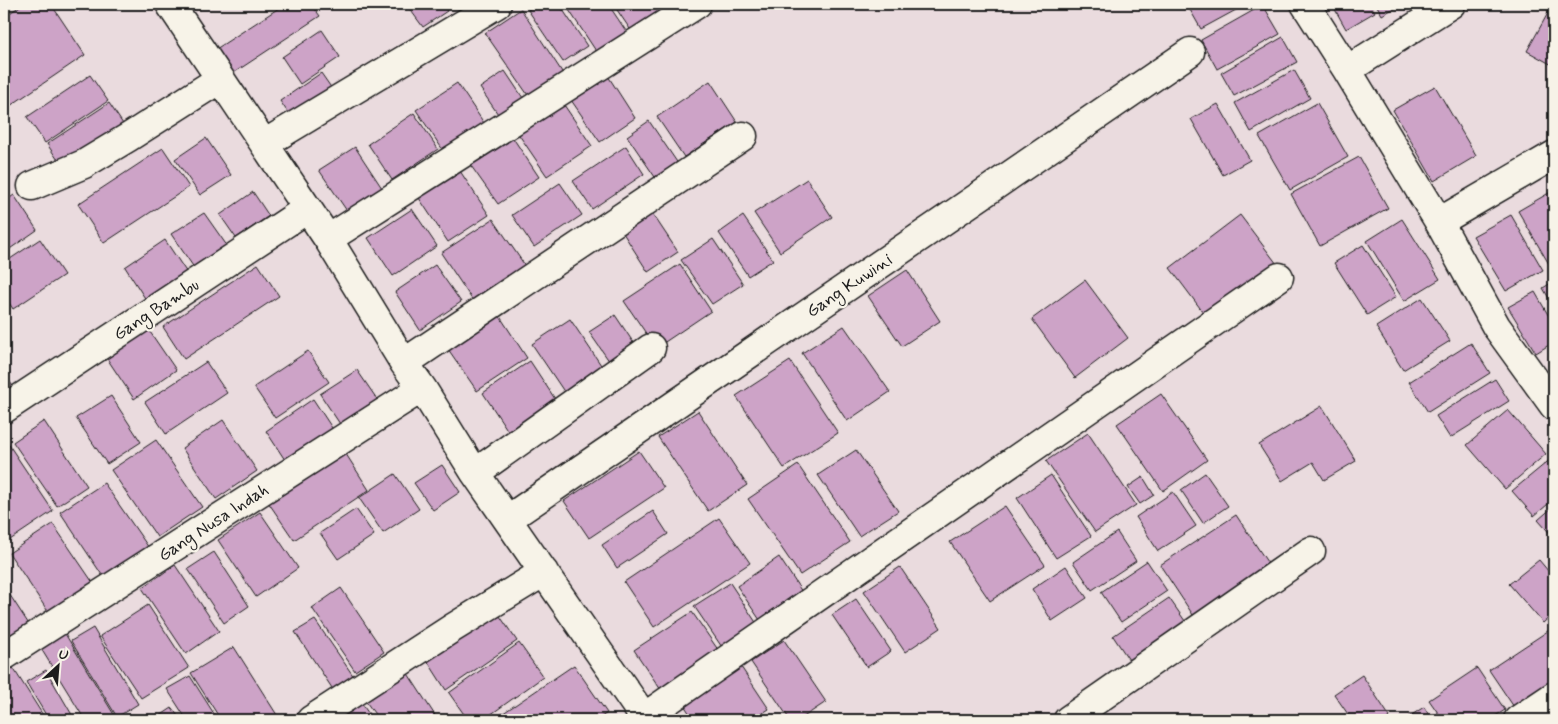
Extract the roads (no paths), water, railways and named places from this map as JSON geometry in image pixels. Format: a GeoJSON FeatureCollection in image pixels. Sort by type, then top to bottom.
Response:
{"type":"FeatureCollection","features":[{"type":"Feature","properties":{"kind":"street"},"geometry":{"type":"LineString","coordinates":[[264,144],[497,4]]}},
{"type":"Feature","properties":{"kind":"street"},"geometry":{"type":"LineString","coordinates":[[328,239],[697,4]]}},
{"type":"Feature","properties":{"kind":"street"},"geometry":{"type":"LineString","coordinates":[[1305,4],[1439,222],[1496,326],[1545,376],[1554,406]]}},
{"type":"Feature","properties":{"kind":"street"},"geometry":{"type":"LineString","coordinates":[[1347,70],[1450,4]]}},
{"type":"Feature","properties":{"kind":"street"},"geometry":{"type":"LineString","coordinates":[[172,5],[328,239],[404,363],[422,388],[475,473],[643,719],[1279,278]]}},
{"type":"Feature","properties":{"kind":"street","name":"Gang Kuwini"},"geometry":{"type":"LineString","coordinates":[[508,519],[1190,52]]}},
{"type":"Feature","properties":{"kind":"street"},"geometry":{"type":"LineString","coordinates":[[32,186],[84,164],[220,79]]}},
{"type":"Feature","properties":{"kind":"street"},"geometry":{"type":"LineString","coordinates":[[404,363],[744,136]]}},
{"type":"Feature","properties":{"kind":"street"},"geometry":{"type":"LineString","coordinates":[[1439,222],[1554,155]]}},
{"type":"Feature","properties":{"kind":"street","name":"Gang Bambu"},"geometry":{"type":"LineString","coordinates":[[4,409],[308,209]]}},
{"type":"Feature","properties":{"kind":"street"},"geometry":{"type":"LineString","coordinates":[[475,473],[651,348]]}},
{"type":"Feature","properties":{"kind":"street","name":"Gang Nusa Indah"},"geometry":{"type":"LineString","coordinates":[[4,656],[422,388]]}},
{"type":"Feature","properties":{"kind":"street"},"geometry":{"type":"LineString","coordinates":[[1068,720],[1310,551]]}},
{"type":"Feature","properties":{"kind":"street"},"geometry":{"type":"LineString","coordinates":[[311,720],[451,629],[544,572]]}},
{"type":"Feature","properties":{"kind":"street"},"geometry":{"type":"LineString","coordinates":[[1518,720],[1554,696]]}}]}
